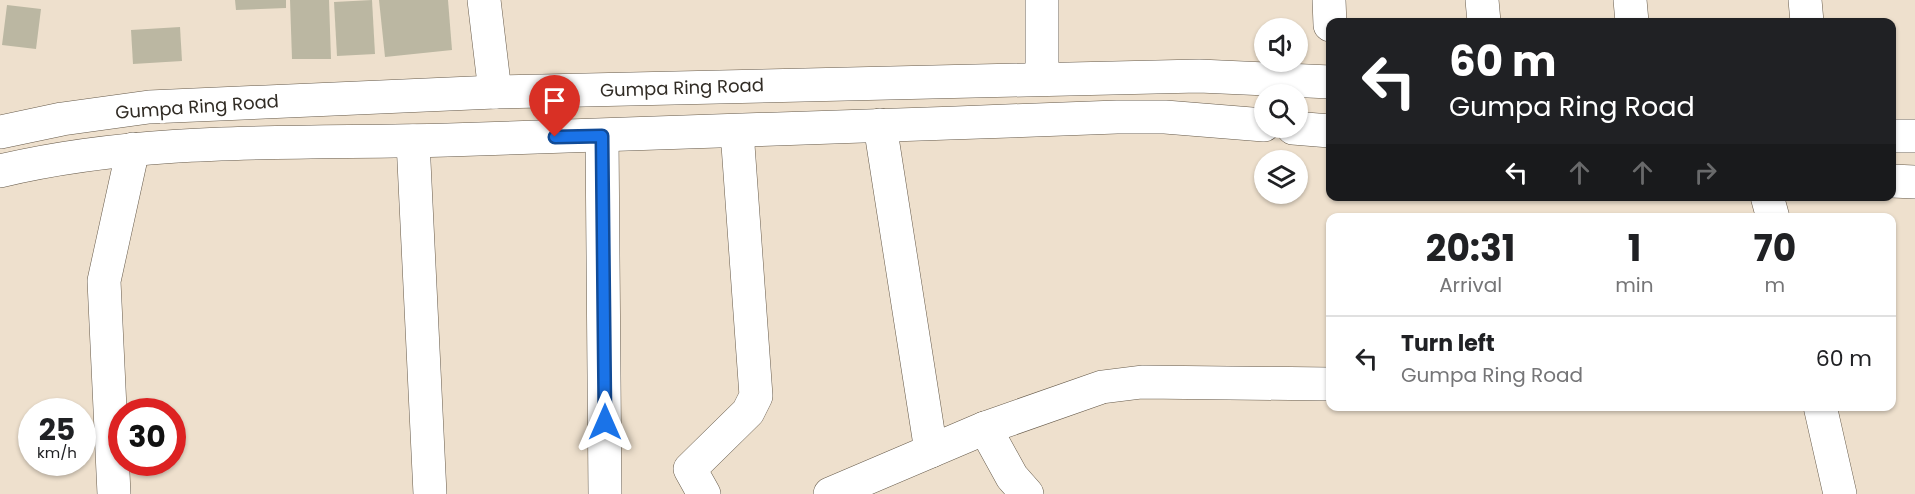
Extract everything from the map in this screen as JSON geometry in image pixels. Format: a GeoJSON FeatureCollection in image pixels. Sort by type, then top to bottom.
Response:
{"type":"FeatureCollection","features":[{"type":"Feature","properties":{"kind":"street"},"geometry":{"type":"LineString","coordinates":[[484,0],[495,92]]}},
{"type":"Feature","properties":{"kind":"street"},"geometry":{"type":"LineString","coordinates":[[1042,0],[1042,78]]}},
{"type":"Feature","properties":{"kind":"street"},"geometry":{"type":"LineString","coordinates":[[1329,0],[1330,18]]}},
{"type":"Feature","properties":{"kind":"street"},"geometry":{"type":"LineString","coordinates":[[1482,0],[1484,18]]}},
{"type":"Feature","properties":{"kind":"street"},"geometry":{"type":"LineString","coordinates":[[1630,0],[1632,18]]}},
{"type":"Feature","properties":{"kind":"street"},"geometry":{"type":"LineString","coordinates":[[1805,0],[1807,18]]}},
{"type":"Feature","properties":{"kind":"street","name":"Gumpa Ring Road"},"geometry":{"type":"LineString","coordinates":[[0,132],[62,119],[149,107],[495,92],[1199,76],[1326,82]]}},
{"type":"Feature","properties":{"kind":"street","name":"Gumpa Ring Road"},"geometry":{"type":"LineString","coordinates":[[0,171],[133,149],[602,136],[1117,117],[1174,117],[1254,124]]}},
{"type":"Feature","properties":{"kind":"street"},"geometry":{"type":"LineString","coordinates":[[880,125],[931,451]]}},
{"type":"Feature","properties":{"kind":"street"},"geometry":{"type":"LineString","coordinates":[[1308,129],[1326,131]]}},
{"type":"Feature","properties":{"kind":"street"},"geometry":{"type":"LineString","coordinates":[[704,494],[690,468],[748,412],[756,396],[737,131]]}},
{"type":"Feature","properties":{"kind":"street"},"geometry":{"type":"LineString","coordinates":[[602,136],[605,494]]}},
{"type":"Feature","properties":{"kind":"street"},"geometry":{"type":"LineString","coordinates":[[1896,136],[1915,136]]}},
{"type":"Feature","properties":{"kind":"street"},"geometry":{"type":"LineString","coordinates":[[413,141],[430,494]]}},
{"type":"Feature","properties":{"kind":"street"},"geometry":{"type":"LineString","coordinates":[[114,494],[104,281],[133,149]]}},
{"type":"Feature","properties":{"kind":"street"},"geometry":{"type":"LineString","coordinates":[[1896,181],[1915,182]]}},
{"type":"Feature","properties":{"kind":"street"},"geometry":{"type":"LineString","coordinates":[[830,494],[985,428],[1102,387],[1120,383],[1326,384]]}},
{"type":"Feature","properties":{"kind":"street"},"geometry":{"type":"LineString","coordinates":[[1821,411],[1840,494]]}},
{"type":"Feature","properties":{"kind":"street"},"geometry":{"type":"LineString","coordinates":[[985,428],[1012,477],[1027,494]]}},
{"type":"Feature","properties":{"kind":"building"},"geometry":{"type":"Polygon","coordinates":[[[235,0],[286,0],[286,8],[236,10],[235,0]]]}},
{"type":"Feature","properties":{"kind":"building"},"geometry":{"type":"Polygon","coordinates":[[[290,0],[329,0],[331,59],[292,59],[290,0]]]}},
{"type":"Feature","properties":{"kind":"building"},"geometry":{"type":"Polygon","coordinates":[[[372,0],[375,54],[337,56],[334,2],[372,0]]]}},
{"type":"Feature","properties":{"kind":"building"},"geometry":{"type":"Polygon","coordinates":[[[379,0],[448,0],[452,50],[385,57],[379,0]]]}},
{"type":"Feature","properties":{"kind":"building"},"geometry":{"type":"Polygon","coordinates":[[[7,5],[41,9],[36,49],[2,45],[7,5]]]}},
{"type":"Feature","properties":{"kind":"building"},"geometry":{"type":"Polygon","coordinates":[[[180,27],[182,61],[133,64],[131,30],[180,27]]]}},
{"type":"Feature","properties":{"kind":"route"},"geometry":{"type":"LineString","coordinates":[[555,137],[602,136],[605,422]]}}]}
